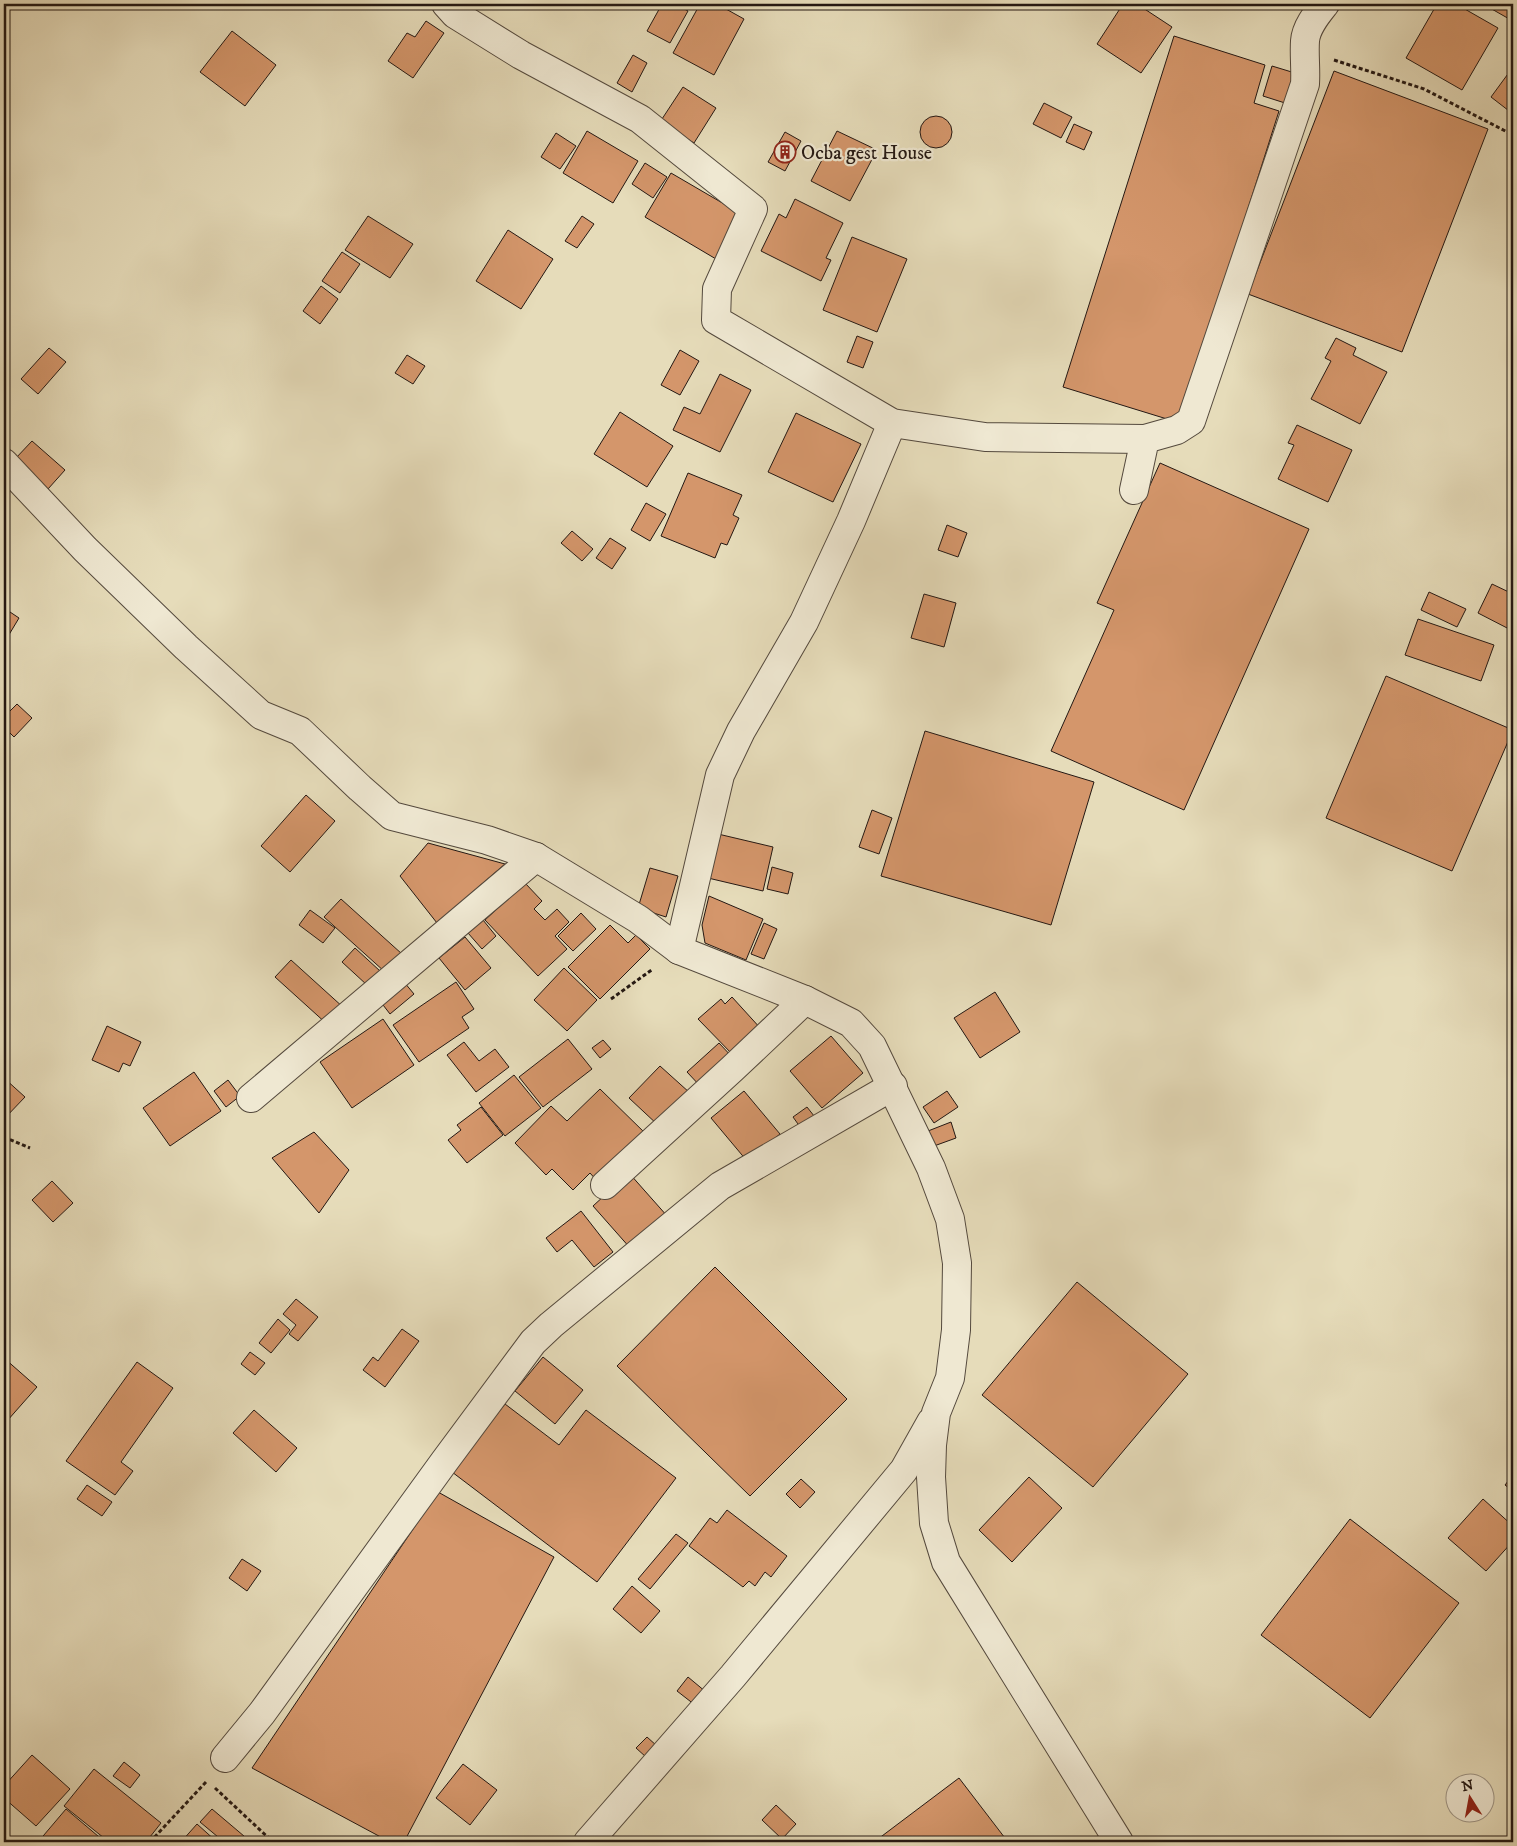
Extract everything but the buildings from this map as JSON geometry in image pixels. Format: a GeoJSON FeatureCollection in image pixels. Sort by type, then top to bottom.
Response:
{"type":"FeatureCollection","features":[{"type":"Feature","properties":{"kind":"street"},"geometry":{"type":"LineString","coordinates":[[446,4],[455,14],[521,55],[640,119],[753,209],[717,289],[716,320],[892,423],[985,436],[1145,438],[1177,430],[1191,421],[1305,84],[1305,40],[1313,19],[1326,4]]}},
{"type":"Feature","properties":{"kind":"street"},"geometry":{"type":"LineString","coordinates":[[679,950],[720,775],[741,731],[804,622],[851,522],[892,423]]}},
{"type":"Feature","properties":{"kind":"street"},"geometry":{"type":"LineString","coordinates":[[1134,490],[1145,438]]}},
{"type":"Feature","properties":{"kind":"street"},"geometry":{"type":"LineString","coordinates":[[4,463],[85,549],[206,666],[261,715],[300,730],[392,816],[487,840],[536,857],[638,919],[679,950],[804,1000],[850,1023],[872,1046],[931,1168],[950,1219],[957,1263],[956,1330],[950,1378],[936,1413],[904,1470],[733,1676],[588,1842]]}},
{"type":"Feature","properties":{"kind":"street"},"geometry":{"type":"LineString","coordinates":[[251,1098],[536,857]]}},
{"type":"Feature","properties":{"kind":"street"},"geometry":{"type":"LineString","coordinates":[[605,1185],[732,1070],[804,1000]]}},
{"type":"Feature","properties":{"kind":"street"},"geometry":{"type":"LineString","coordinates":[[225,1758],[262,1713],[533,1342],[551,1325],[720,1186],[893,1086]]}},
{"type":"Feature","properties":{"kind":"street"},"geometry":{"type":"LineString","coordinates":[[936,1413],[931,1477],[934,1523],[946,1562],[1119,1842]]}},
{"type":"Feature","properties":{"kind":"path"},"geometry":{"type":"LineString","coordinates":[[1306,52],[1424,89],[1513,134]]}},
{"type":"Feature","properties":{"kind":"path"},"geometry":{"type":"LineString","coordinates":[[612,999],[679,950]]}},
{"type":"Feature","properties":{"kind":"path"},"geometry":{"type":"LineString","coordinates":[[4,1138],[30,1148]]}},
{"type":"Feature","properties":{"kind":"path"},"geometry":{"type":"LineString","coordinates":[[150,1842],[208,1781],[225,1758]]}},
{"type":"Feature","properties":{"kind":"path"},"geometry":{"type":"LineString","coordinates":[[208,1781],[273,1842]]}},
{"type":"Feature","properties":{"kind":"place","name":"Ocba gest House"},"geometry":{"type":"Point","coordinates":[785,152]}}]}
